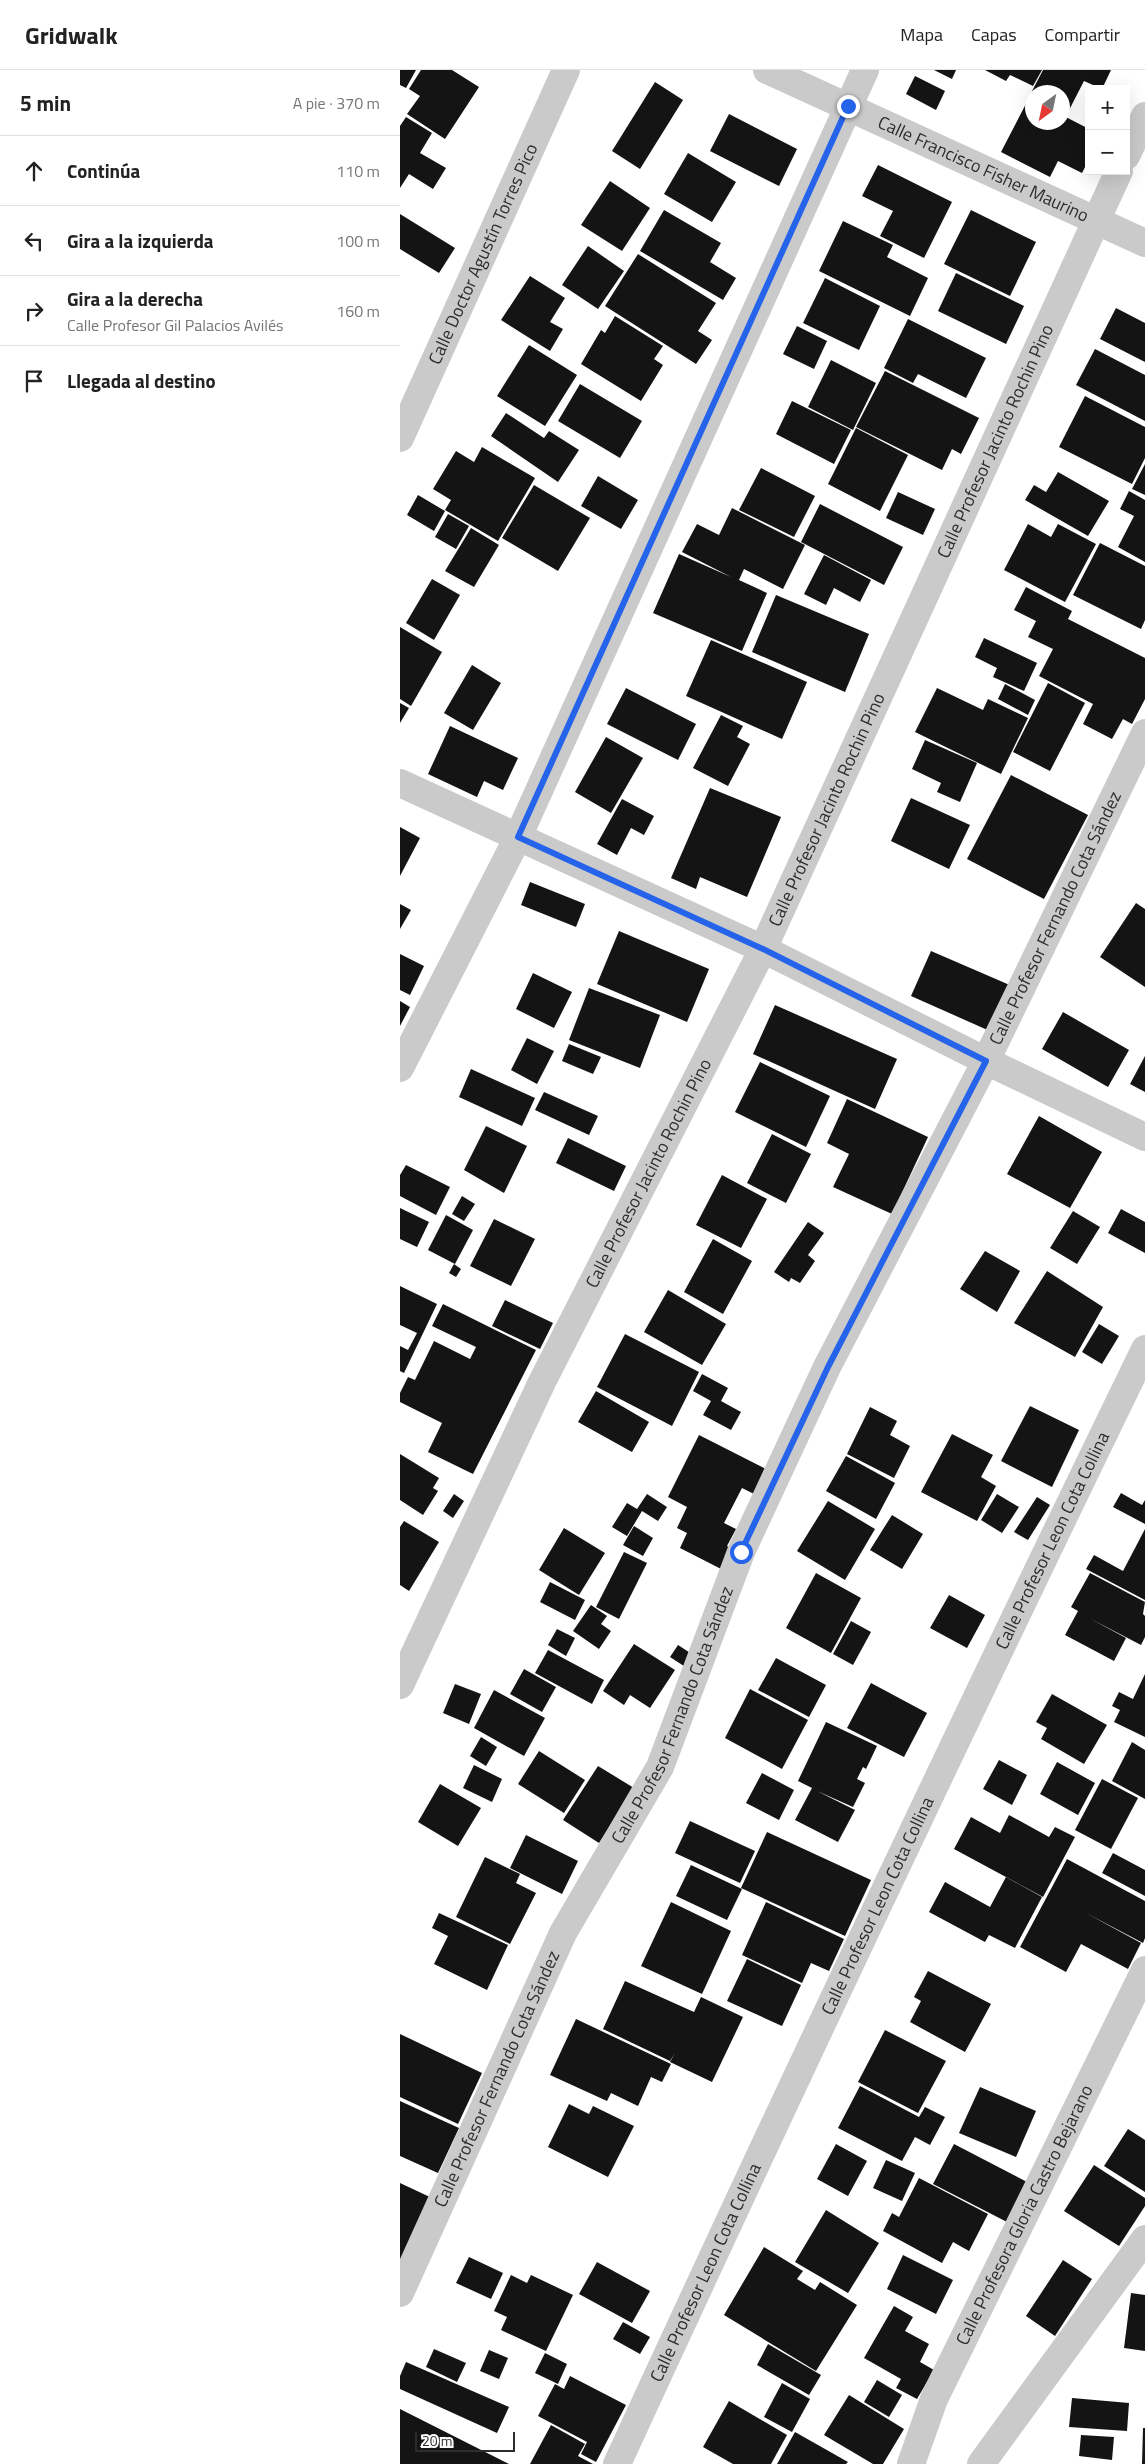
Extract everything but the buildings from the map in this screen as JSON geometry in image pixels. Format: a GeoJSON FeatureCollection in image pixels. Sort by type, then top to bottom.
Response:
{"type":"FeatureCollection","features":[{"type":"Feature","properties":{"kind":"street","name":"Calle Doctor Agustín Torres Pico"},"geometry":{"type":"LineString","coordinates":[[400,438],[566,70]]}},
{"type":"Feature","properties":{"kind":"street","name":"Calle Francisco Fisher Maurino"},"geometry":{"type":"LineString","coordinates":[[767,70],[1145,243]]}},
{"type":"Feature","properties":{"kind":"street"},"geometry":{"type":"LineString","coordinates":[[400,1068],[518,837],[865,70]]}},
{"type":"Feature","properties":{"kind":"street"},"geometry":{"type":"LineString","coordinates":[[1130,148],[1145,116]]}},
{"type":"Feature","properties":{"kind":"street","name":"Calle Profesor Jacinto Rochin Pino"},"geometry":{"type":"LineString","coordinates":[[400,1685],[542,1382],[763,949],[1117,175]]}},
{"type":"Feature","properties":{"kind":"street","name":"Calle Profesor Fernando Cota Sández"},"geometry":{"type":"LineString","coordinates":[[400,2293],[563,1933],[660,1767],[741,1552],[828,1367],[986,1061],[1145,733]]}},
{"type":"Feature","properties":{"kind":"street"},"geometry":{"type":"LineString","coordinates":[[400,783],[763,949],[986,1061],[1145,1137]]}},
{"type":"Feature","properties":{"kind":"street","name":"Calle Profesor Leon Cota Collina"},"geometry":{"type":"LineString","coordinates":[[617,2464],[763,2145],[1145,1349]]}},
{"type":"Feature","properties":{"kind":"street","name":"Calle Profesora Gloria Castro Bejarano"},"geometry":{"type":"LineString","coordinates":[[911,2464],[934,2399],[1145,1970]]}},
{"type":"Feature","properties":{"kind":"street"},"geometry":{"type":"LineString","coordinates":[[981,2464],[1142,2248]]}},
{"type":"Feature","properties":{"kind":"route"},"geometry":{"type":"LineString","coordinates":[[741,1552],[828,1367],[986,1061],[763,949],[518,837],[848,106]]}}]}
